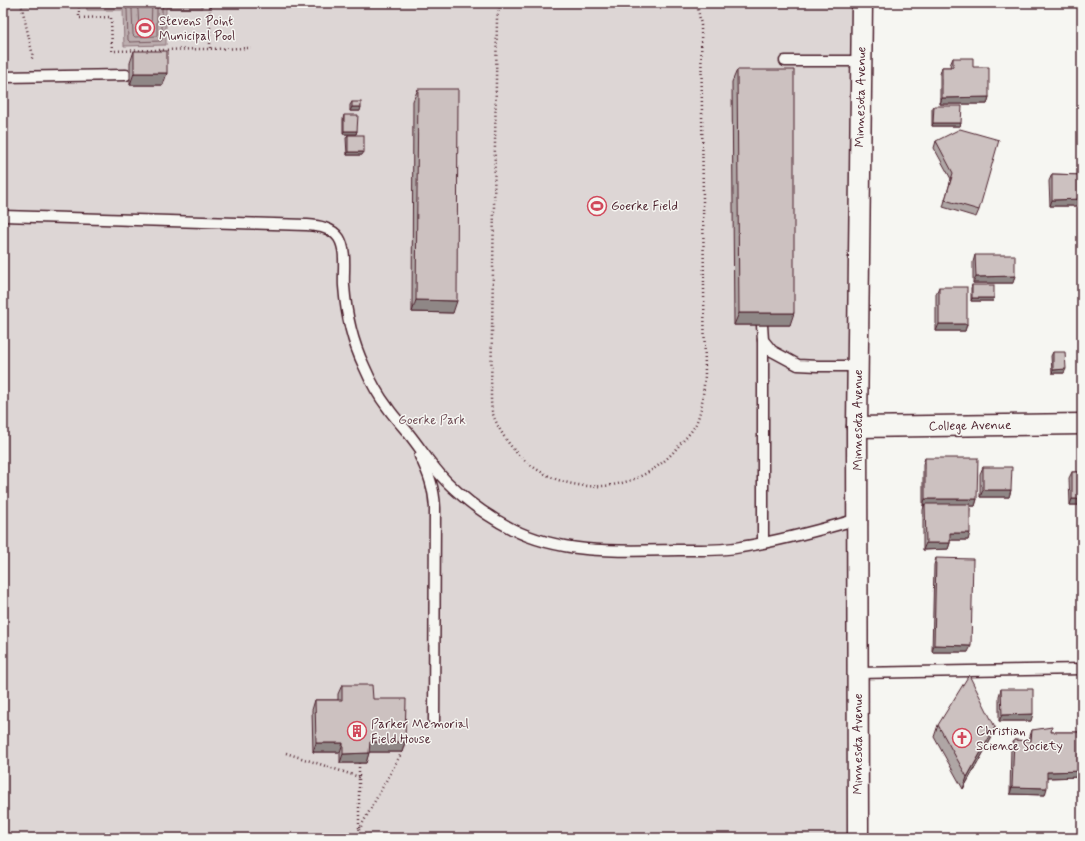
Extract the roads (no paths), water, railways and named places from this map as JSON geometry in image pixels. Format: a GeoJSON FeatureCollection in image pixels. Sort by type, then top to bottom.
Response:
{"type":"FeatureCollection","features":[{"type":"Feature","properties":{"kind":"street","name":"Minnesota Avenue"},"geometry":{"type":"LineString","coordinates":[[858,838],[857,427],[862,3]]}},
{"type":"Feature","properties":{"kind":"street","name":"College Avenue"},"geometry":{"type":"LineString","coordinates":[[857,427],[1082,424]]}},
{"type":"Feature","properties":{"kind":"lane"},"geometry":{"type":"LineString","coordinates":[[785,61],[861,61]]}},
{"type":"Feature","properties":{"kind":"lane"},"geometry":{"type":"LineString","coordinates":[[3,77],[126,75]]}},
{"type":"Feature","properties":{"kind":"lane"},"geometry":{"type":"LineString","coordinates":[[3,216],[306,225],[320,226],[330,230],[338,237],[342,247],[346,309],[353,339],[363,365],[388,409],[409,433],[446,481],[468,500],[496,520],[514,530],[538,540],[565,547],[592,550],[704,550],[740,548],[827,528],[858,519]]}},
{"type":"Feature","properties":{"kind":"lane"},"geometry":{"type":"LineString","coordinates":[[762,325],[763,542]]}},
{"type":"Feature","properties":{"kind":"lane"},"geometry":{"type":"LineString","coordinates":[[763,340],[772,351],[798,364],[818,366],[858,366]]}},
{"type":"Feature","properties":{"kind":"lane"},"geometry":{"type":"LineString","coordinates":[[409,433],[429,475],[434,491],[435,502],[434,721]]}},
{"type":"Feature","properties":{"kind":"lane"},"geometry":{"type":"LineString","coordinates":[[858,673],[1082,669]]}},
{"type":"Feature","properties":{"kind":"water","name":"Stevens Point Municipal Pool"},"geometry":{"type":"Polygon","coordinates":[[[86,3],[202,3],[202,8],[166,8],[166,45],[124,46],[123,10],[87,10],[86,3]]]}},
{"type":"Feature","properties":{"kind":"place","name":"Stevens Point Municipal Pool"},"geometry":{"type":"Point","coordinates":[145,28]}},
{"type":"Feature","properties":{"kind":"place","name":"Goerke Field"},"geometry":{"type":"Point","coordinates":[597,206]}},
{"type":"Feature","properties":{"kind":"place","name":"Parker Memorial Field House"},"geometry":{"type":"Point","coordinates":[357,731]}},
{"type":"Feature","properties":{"kind":"place","name":"Christian Science Society"},"geometry":{"type":"Point","coordinates":[962,738]}},
{"type":"Feature","properties":{"kind":"park label","name":"Goerke Park"},"geometry":{"type":"Point","coordinates":[432,420]}}]}
